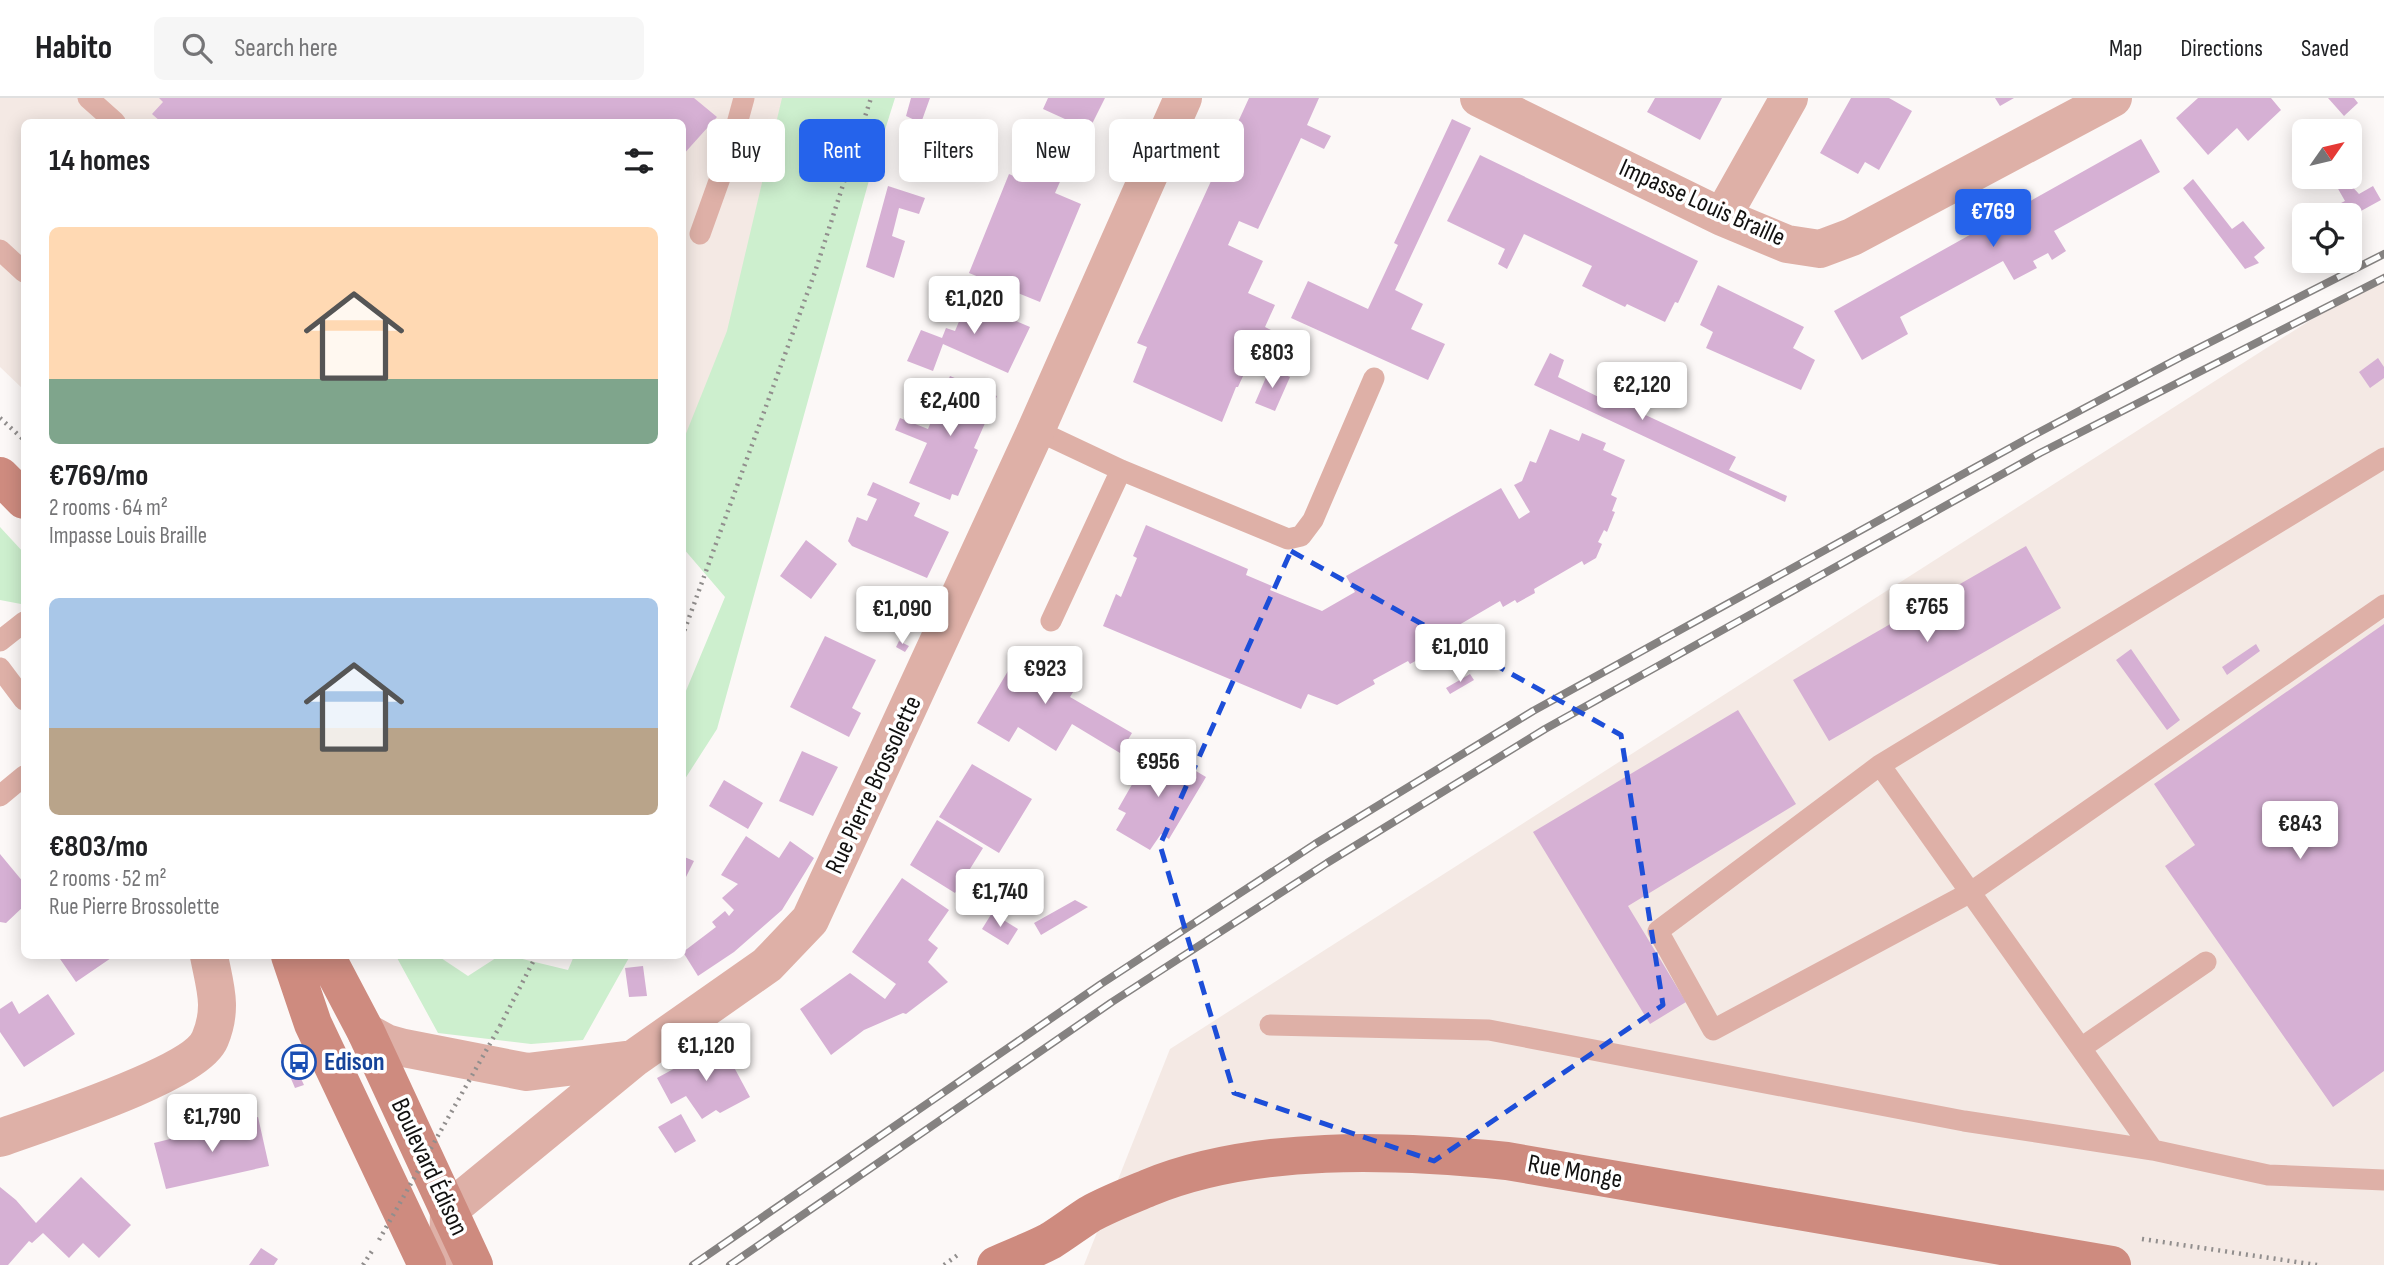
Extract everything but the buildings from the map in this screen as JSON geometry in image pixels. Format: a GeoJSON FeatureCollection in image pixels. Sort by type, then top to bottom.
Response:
{"type":"FeatureCollection","features":[{"type":"Feature","properties":{"kind":"street","name":"Rue Pierre Brossolette"},"geometry":{"type":"LineString","coordinates":[[449,1210],[633,1059],[767,965],[810,920],[1036,430],[1183,98]]}},
{"type":"Feature","properties":{"kind":"street","name":"Impasse Louis Braille"},"geometry":{"type":"LineString","coordinates":[[1479,98],[1722,217],[1787,244],[1820,249],[1852,237],[2113,98]]}},
{"type":"Feature","properties":{"kind":"street"},"geometry":{"type":"LineString","coordinates":[[1722,217],[1789,98]]}},
{"type":"Feature","properties":{"kind":"street"},"geometry":{"type":"LineString","coordinates":[[0,476],[21,497]]}},
{"type":"Feature","properties":{"kind":"street"},"geometry":{"type":"LineString","coordinates":[[0,1138],[164,1076],[191,1060],[209,1042],[219,1012],[210,959]]}},
{"type":"Feature","properties":{"kind":"street","name":"Boulevard Édison"},"geometry":{"type":"LineString","coordinates":[[291,959],[313,1024],[427,1265]]}},
{"type":"Feature","properties":{"kind":"street","name":"Boulevard Édison"},"geometry":{"type":"LineString","coordinates":[[328,959],[366,1032],[474,1265]]}},
{"type":"Feature","properties":{"kind":"street","name":"Rue Pierre Brossolette"},"geometry":{"type":"LineString","coordinates":[[366,1032],[404,1048],[527,1072],[633,1059]]}},
{"type":"Feature","properties":{"kind":"street","name":"Rue Monge"},"geometry":{"type":"LineString","coordinates":[[996,1265],[1040,1253],[1093,1213],[1150,1187],[1198,1172],[1256,1161],[1318,1155],[1430,1153],[1507,1161],[2112,1265]]}},
{"type":"Feature","properties":{"kind":"street"},"geometry":{"type":"LineString","coordinates":[[448,1265],[449,1210]]}},
{"type":"Feature","properties":{"kind":"lane"},"geometry":{"type":"LineString","coordinates":[[88,98],[112,119]]}},
{"type":"Feature","properties":{"kind":"lane"},"geometry":{"type":"LineString","coordinates":[[700,234],[729,153],[744,98]]}},
{"type":"Feature","properties":{"kind":"lane"},"geometry":{"type":"LineString","coordinates":[[0,250],[14,267]]}},
{"type":"Feature","properties":{"kind":"lane"},"geometry":{"type":"LineString","coordinates":[[1036,430],[1121,470],[1288,539],[1301,537],[1313,520],[1374,378]]}},
{"type":"Feature","properties":{"kind":"lane"},"geometry":{"type":"LineString","coordinates":[[2384,458],[1880,765],[1658,931],[1713,1030],[1971,892],[2384,605]]}},
{"type":"Feature","properties":{"kind":"lane"},"geometry":{"type":"LineString","coordinates":[[1051,621],[1121,470]]}},
{"type":"Feature","properties":{"kind":"lane"},"geometry":{"type":"LineString","coordinates":[[0,641],[21,624]]}},
{"type":"Feature","properties":{"kind":"lane"},"geometry":{"type":"LineString","coordinates":[[0,668],[21,695]]}},
{"type":"Feature","properties":{"kind":"lane"},"geometry":{"type":"LineString","coordinates":[[1880,765],[2153,1150]]}},
{"type":"Feature","properties":{"kind":"lane"},"geometry":{"type":"LineString","coordinates":[[0,796],[21,778]]}},
{"type":"Feature","properties":{"kind":"lane"},"geometry":{"type":"LineString","coordinates":[[2081,1048],[2206,962]]}},
{"type":"Feature","properties":{"kind":"lane"},"geometry":{"type":"LineString","coordinates":[[1270,1025],[1489,1030],[1964,1121],[2153,1150],[2269,1175],[2384,1180]]}},
{"type":"Feature","properties":{"kind":"path"},"geometry":{"type":"LineString","coordinates":[[686,626],[815,272],[871,98]]}},
{"type":"Feature","properties":{"kind":"path"},"geometry":{"type":"LineString","coordinates":[[0,418],[21,437]]}},
{"type":"Feature","properties":{"kind":"path"},"geometry":{"type":"LineString","coordinates":[[363,1265],[500,1026],[534,959]]}},
{"type":"Feature","properties":{"kind":"highlighted area"},"geometry":{"type":"Polygon","coordinates":[[[1291,551],[1621,735],[1663,1005],[1434,1161],[1234,1093],[1160,845],[1291,551]]]}},
{"type":"Feature","properties":{"kind":"shaded area"},"geometry":{"type":"Polygon","coordinates":[[[0,98],[830,98],[822,119],[799,119],[799,181],[686,485],[686,119],[21,119],[21,387],[0,367],[0,98]]]}},
{"type":"Feature","properties":{"kind":"shaded area"},"geometry":{"type":"Polygon","coordinates":[[[2384,273],[2384,1265],[1084,1265],[1170,1049],[2384,273]]]}},
{"type":"Feature","properties":{"kind":"green space"},"geometry":{"type":"Polygon","coordinates":[[[782,98],[895,98],[885,130],[885,119],[799,119],[799,182],[869,182],[717,729],[686,777],[686,691],[725,597],[686,552],[686,434],[727,331],[762,182],[785,182],[785,119],[777,119],[782,98]]]}},
{"type":"Feature","properties":{"kind":"green space"},"geometry":{"type":"Polygon","coordinates":[[[0,527],[21,550],[21,604],[0,600],[0,527]]]}},
{"type":"Feature","properties":{"kind":"green space"},"geometry":{"type":"Polygon","coordinates":[[[398,959],[442,959],[468,976],[494,959],[522,959],[568,970],[573,959],[628,959],[583,1040],[531,1044],[438,1033],[398,959]]]}},
{"type":"Feature","properties":{"kind":"railway"},"geometry":{"type":"LineString","coordinates":[[693,1265],[1101,984],[1315,844],[1533,711],[2032,436],[2384,254]]}},
{"type":"Feature","properties":{"kind":"railway"},"geometry":{"type":"LineString","coordinates":[[730,1265],[1112,1002],[1327,863],[1545,729],[2040,453],[2384,278]]}},
{"type":"Feature","properties":{"kind":"place","name":"Edison"},"geometry":{"type":"Point","coordinates":[299,1062]}}]}
